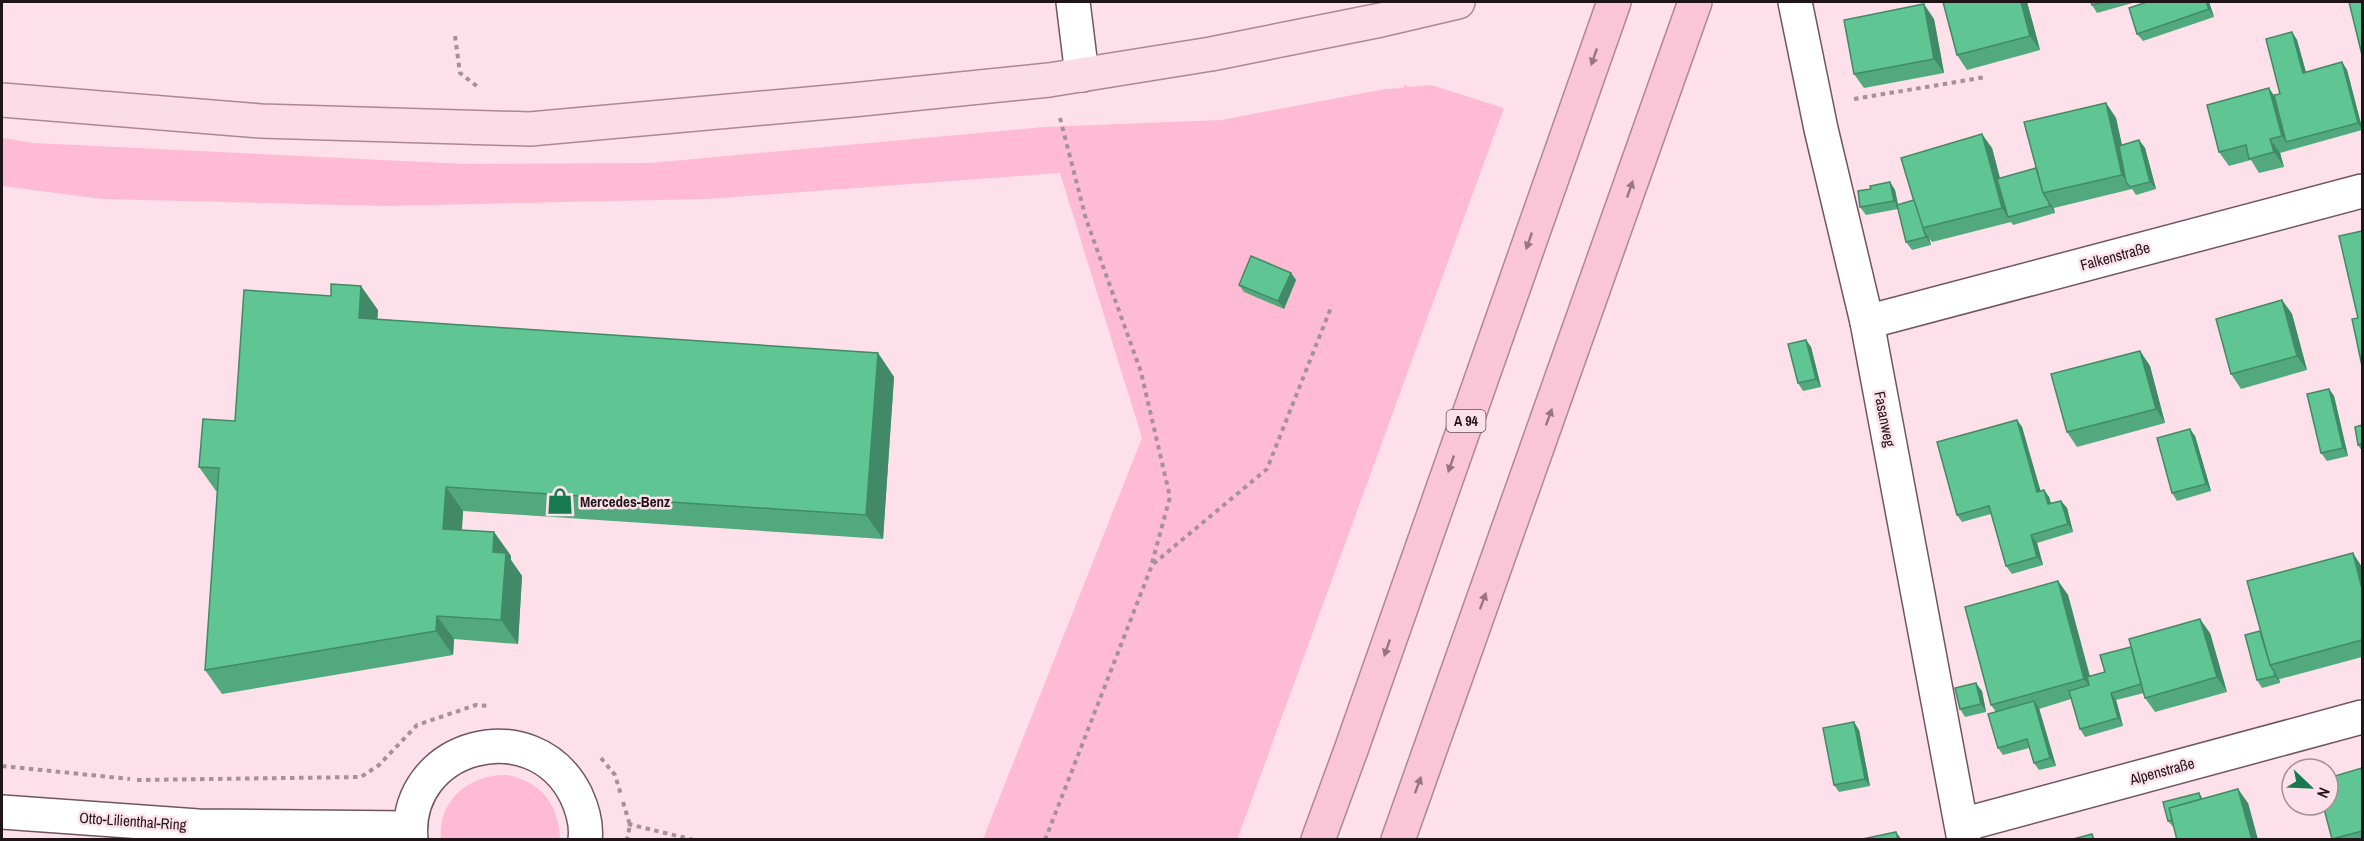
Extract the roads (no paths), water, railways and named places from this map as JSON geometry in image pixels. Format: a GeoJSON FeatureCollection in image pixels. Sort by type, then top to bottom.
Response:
{"type":"FeatureCollection","features":[{"type":"Feature","properties":{"kind":"highway","name":"A 94"},"geometry":{"type":"LineString","coordinates":[[1318,840],[1614,2]]}},
{"type":"Feature","properties":{"kind":"highway"},"geometry":{"type":"LineString","coordinates":[[1398,840],[1695,2]]}},
{"type":"Feature","properties":{"kind":"main road"},"geometry":{"type":"LineString","coordinates":[[2,100],[261,121],[530,129],[806,105],[1049,80],[1234,49],[1381,20],[1458,2]]}},
{"type":"Feature","properties":{"kind":"street"},"geometry":{"type":"LineString","coordinates":[[1073,2],[1082,75]]}},
{"type":"Feature","properties":{"kind":"street","name":"Fasanweg"},"geometry":{"type":"LineString","coordinates":[[1795,2],[1816,105],[1866,322],[1963,832]]}},
{"type":"Feature","properties":{"kind":"street","name":"Falkenstraße"},"geometry":{"type":"LineString","coordinates":[[1866,322],[2362,191]]}},
{"type":"Feature","properties":{"kind":"street","name":"Alpenstraße"},"geometry":{"type":"LineString","coordinates":[[1963,832],[2362,717]]}},
{"type":"Feature","properties":{"kind":"street","name":"Otto-Lilienthal-Ring"},"geometry":{"type":"LineString","coordinates":[[2,812],[198,826],[410,834],[415,801],[429,778],[449,760],[473,749],[500,746],[527,750],[535,754],[551,763],[569,782],[581,806],[585,840]]}},
{"type":"Feature","properties":{"kind":"place","name":"Mercedes-Benz"},"geometry":{"type":"Point","coordinates":[560,501]}}]}
